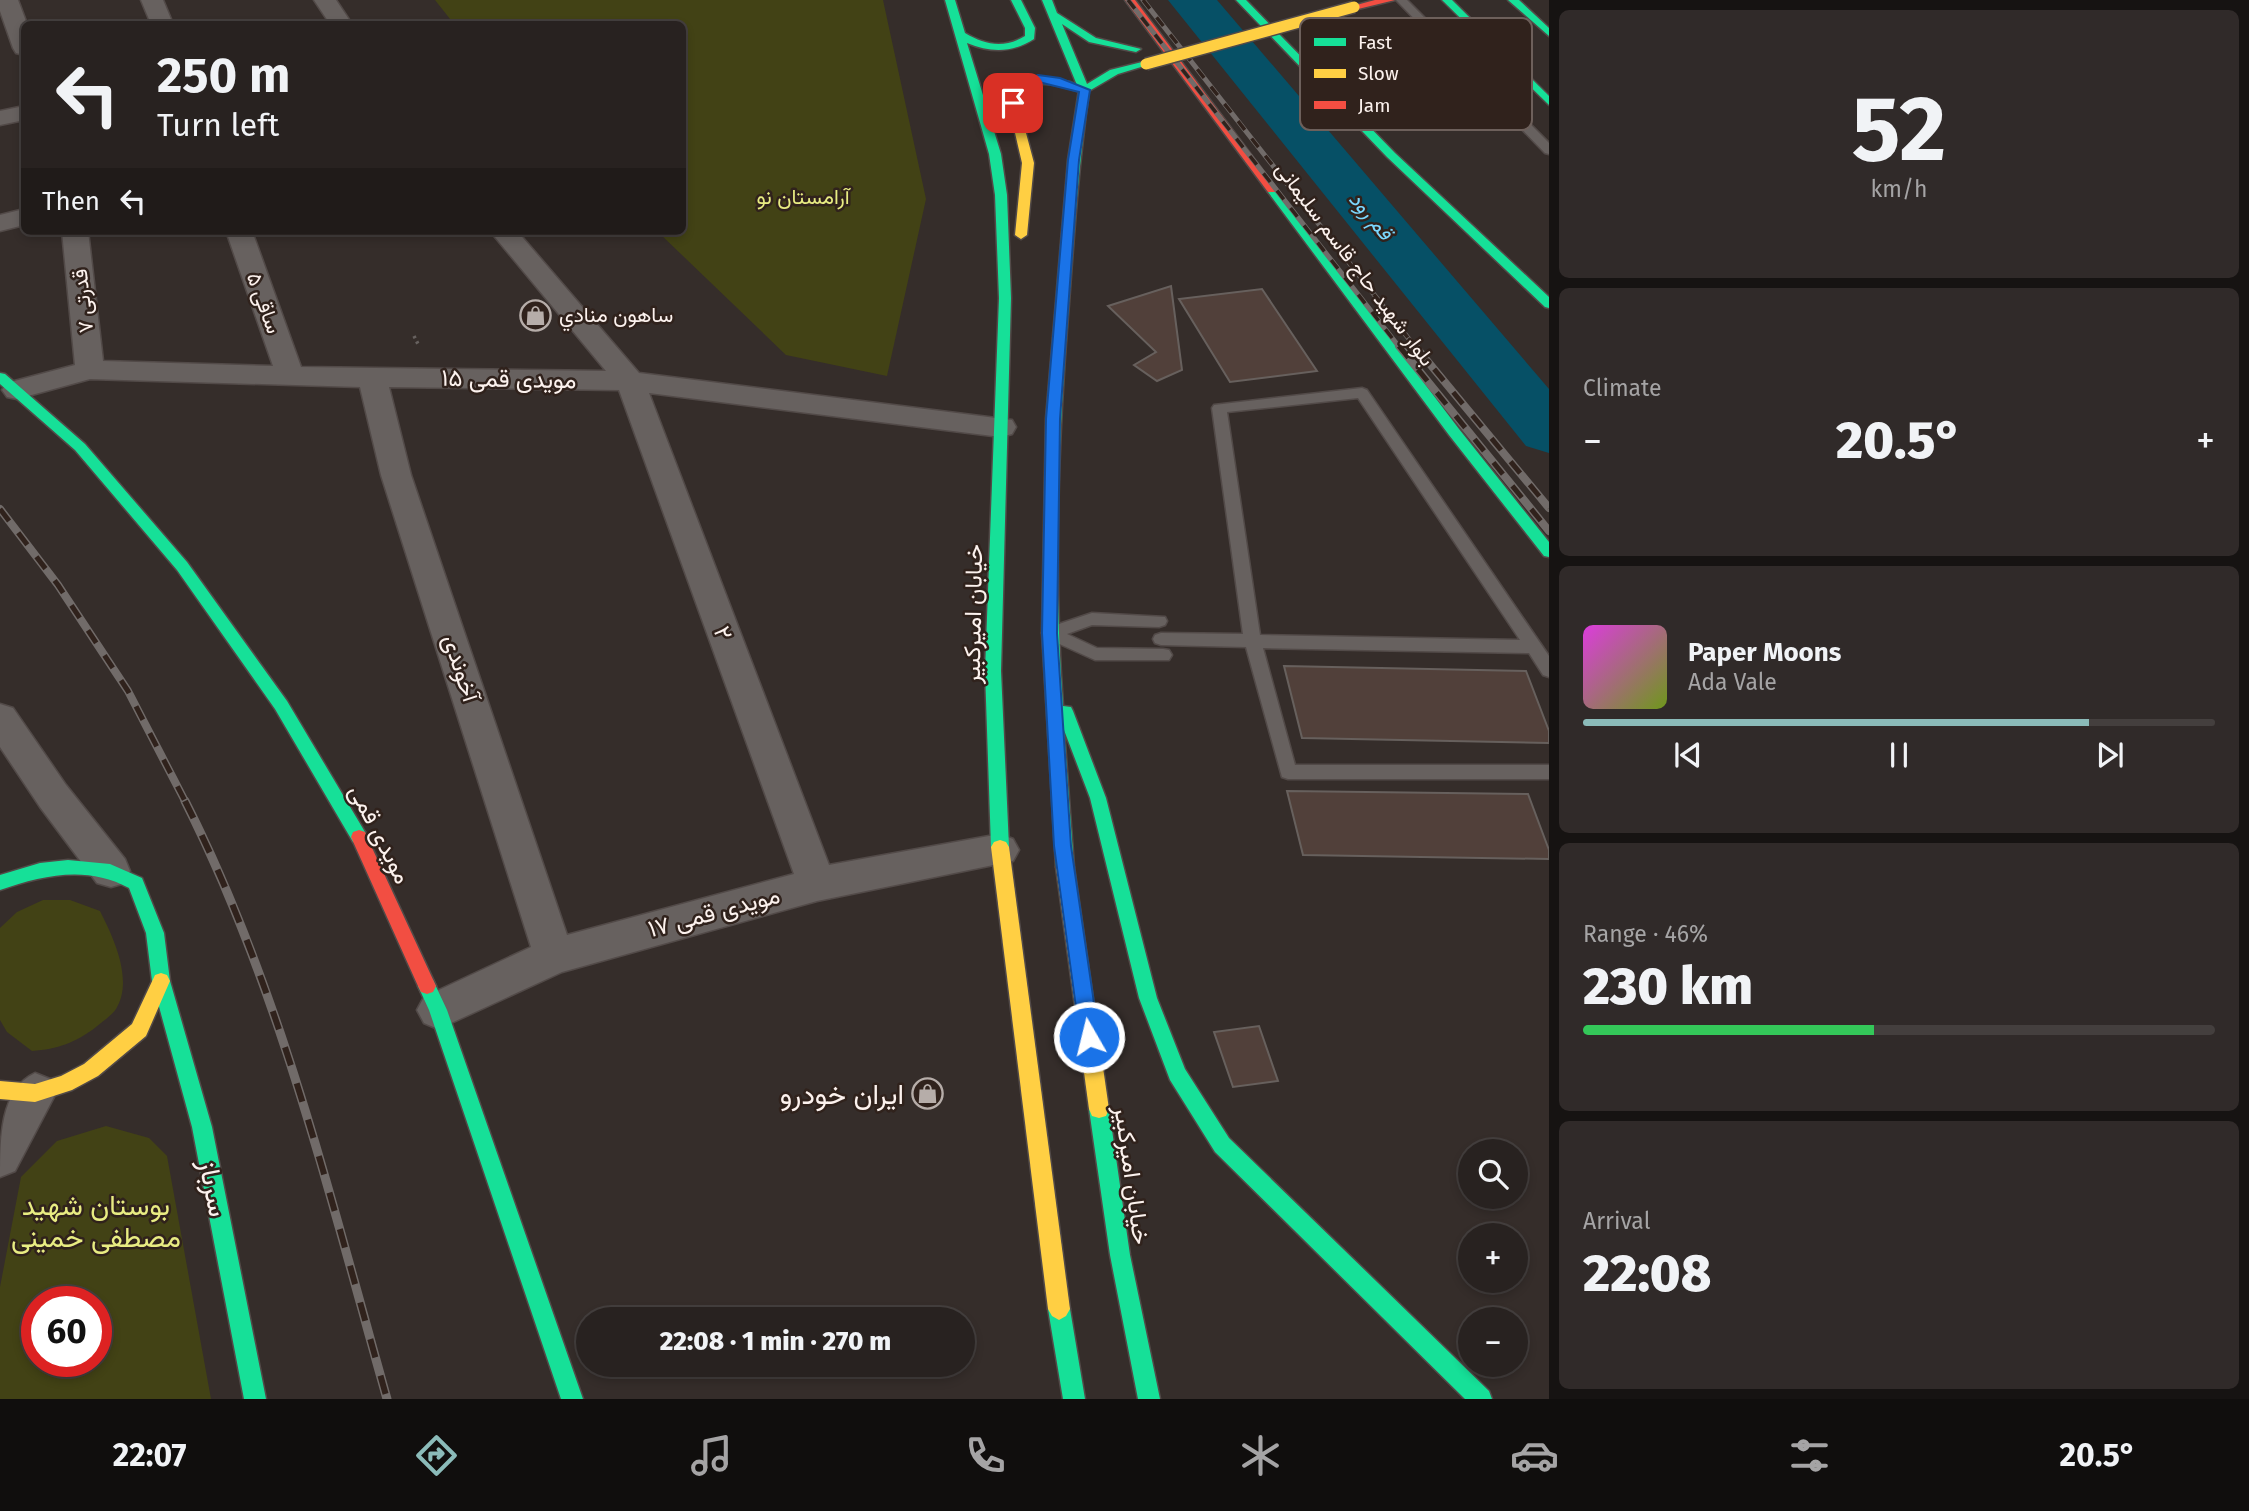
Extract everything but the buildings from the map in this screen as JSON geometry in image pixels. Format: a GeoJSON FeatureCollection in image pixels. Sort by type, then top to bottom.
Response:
{"type":"FeatureCollection","features":[{"type":"Feature","properties":{"kind":"main road","name":"خیابان امیرکبیر"},"geometry":{"type":"LineString","coordinates":[[950,0],[995,154],[1001,195],[1005,298],[993,671],[1000,850],[1051,1262],[1074,1399]]}},
{"type":"Feature","properties":{"kind":"main road"},"geometry":{"type":"LineString","coordinates":[[961,36],[974,44],[989,48],[1021,45],[1030,37],[1030,28],[1016,0]]}},
{"type":"Feature","properties":{"kind":"main road","name":"خیابان امیرکبیر"},"geometry":{"type":"LineString","coordinates":[[1047,0],[1056,16],[1084,90],[1074,160],[1053,419],[1050,633],[1062,846],[1121,1255],[1149,1399]]}},
{"type":"Feature","properties":{"kind":"main road","name":"بلوار شهید حاج قاسم سلیمانی"},"geometry":{"type":"LineString","coordinates":[[1130,0],[1454,432],[1549,552]]}},
{"type":"Feature","properties":{"kind":"main road"},"geometry":{"type":"LineString","coordinates":[[1241,0],[1300,61]]}},
{"type":"Feature","properties":{"kind":"main road"},"geometry":{"type":"LineString","coordinates":[[1315,18],[1390,0]]}},
{"type":"Feature","properties":{"kind":"main road"},"geometry":{"type":"LineString","coordinates":[[1447,0],[1465,18]]}},
{"type":"Feature","properties":{"kind":"main road"},"geometry":{"type":"LineString","coordinates":[[1513,0],[1549,33]]}},
{"type":"Feature","properties":{"kind":"main road"},"geometry":{"type":"LineString","coordinates":[[1237,21],[1275,10]]}},
{"type":"Feature","properties":{"kind":"main road"},"geometry":{"type":"LineString","coordinates":[[1056,16],[1075,33],[1111,47],[1136,49],[1174,38]]}},
{"type":"Feature","properties":{"kind":"main road"},"geometry":{"type":"LineString","coordinates":[[1005,298],[1023,227],[1028,163],[1013,103],[1016,88],[1038,78],[1084,90],[1114,72],[1300,22]]}},
{"type":"Feature","properties":{"kind":"main road"},"geometry":{"type":"LineString","coordinates":[[1532,85],[1549,102]]}},
{"type":"Feature","properties":{"kind":"main road"},"geometry":{"type":"LineString","coordinates":[[1367,130],[1549,304]]}},
{"type":"Feature","properties":{"kind":"main road","name":"مویدی قمی"},"geometry":{"type":"LineString","coordinates":[[8,384],[80,447],[182,566],[281,705],[356,830],[438,1010],[572,1399]]}},
{"type":"Feature","properties":{"kind":"main road"},"geometry":{"type":"LineString","coordinates":[[1052,675],[1098,798],[1148,998],[1177,1074],[1222,1144],[1481,1399]]}},
{"type":"Feature","properties":{"kind":"main road"},"geometry":{"type":"LineString","coordinates":[[0,878],[50,867],[111,871]]}},
{"type":"Feature","properties":{"kind":"main road","name":"سرباز"},"geometry":{"type":"LineString","coordinates":[[111,871],[136,883],[155,933],[161,981],[202,1127],[255,1399]]}},
{"type":"Feature","properties":{"kind":"main road"},"geometry":{"type":"LineString","coordinates":[[0,883],[20,874]]}},
{"type":"Feature","properties":{"kind":"main road"},"geometry":{"type":"LineString","coordinates":[[18,1091],[65,1084],[91,1070],[139,1030],[161,981]]}},
{"type":"Feature","properties":{"kind":"street"},"geometry":{"type":"LineString","coordinates":[[7,0],[7,23],[21,44]]}},
{"type":"Feature","properties":{"kind":"street"},"geometry":{"type":"LineString","coordinates":[[152,0],[161,21]]}},
{"type":"Feature","properties":{"kind":"street"},"geometry":{"type":"LineString","coordinates":[[325,0],[339,21]]}},
{"type":"Feature","properties":{"kind":"street"},"geometry":{"type":"LineString","coordinates":[[0,118],[21,114]]}},
{"type":"Feature","properties":{"kind":"street"},"geometry":{"type":"LineString","coordinates":[[0,223],[21,218]]}},
{"type":"Feature","properties":{"kind":"street","name":"قدرتی ۷"},"geometry":{"type":"LineString","coordinates":[[75,235],[90,370]]}},
{"type":"Feature","properties":{"kind":"street","name":"ساقی ۵"},"geometry":{"type":"LineString","coordinates":[[240,235],[290,375]]}},
{"type":"Feature","properties":{"kind":"street"},"geometry":{"type":"LineString","coordinates":[[506,235],[631,381]]}},
{"type":"Feature","properties":{"kind":"street","name":"مویدی قمی ۱۵"},"geometry":{"type":"LineString","coordinates":[[8,384],[90,370],[372,378],[631,381],[1001,427]]}},
{"type":"Feature","properties":{"kind":"street","name":"آخوندی"},"geometry":{"type":"LineString","coordinates":[[372,378],[396,475],[554,956]]}},
{"type":"Feature","properties":{"kind":"street","name":"۲"},"geometry":{"type":"LineString","coordinates":[[631,381],[817,884]]}},
{"type":"Feature","properties":{"kind":"street"},"geometry":{"type":"LineString","coordinates":[[0,718],[53,796],[111,871]]}},
{"type":"Feature","properties":{"kind":"street","name":"مویدی قمی ۱۷"},"geometry":{"type":"LineString","coordinates":[[438,1010],[554,956],[817,884],[1000,850]]}},
{"type":"Feature","properties":{"kind":"street"},"geometry":{"type":"LineString","coordinates":[[0,1156],[18,1091]]}},
{"type":"Feature","properties":{"kind":"lane"},"geometry":{"type":"LineString","coordinates":[[1401,0],[1419,18]]}},
{"type":"Feature","properties":{"kind":"lane"},"geometry":{"type":"LineString","coordinates":[[1529,130],[1549,150]]}},
{"type":"Feature","properties":{"kind":"lane"},"geometry":{"type":"LineString","coordinates":[[1549,670],[1362,393],[1219,408],[1253,642],[1288,772],[1549,772]]}},
{"type":"Feature","properties":{"kind":"lane"},"geometry":{"type":"LineString","coordinates":[[1050,633],[1092,619],[1161,638],[1533,647]]}},
{"type":"Feature","properties":{"kind":"lane"},"geometry":{"type":"LineString","coordinates":[[1050,633],[1095,654],[1161,638]]}},
{"type":"Feature","properties":{"kind":"green space","name":"آرامستان نو"},"geometry":{"type":"Polygon","coordinates":[[[435,0],[883,0],[926,199],[887,376],[786,355],[661,235],[686,235],[686,21],[452,21],[435,0]]]}},
{"type":"Feature","properties":{"kind":"green space"},"geometry":{"type":"Polygon","coordinates":[[[43,900],[70,900],[100,911],[120,959],[123,985],[116,1009],[96,1027],[66,1044],[32,1051],[7,1032],[0,1020],[0,928],[17,912],[43,900]]]}},
{"type":"Feature","properties":{"kind":"green space","name":"بوستان شهید مصطفی خمینی"},"geometry":{"type":"Polygon","coordinates":[[[106,1126],[149,1138],[167,1156],[211,1399],[0,1399],[0,1287],[21,1177],[57,1141],[106,1126]]]}},
{"type":"Feature","properties":{"kind":"waterway","name":"قم رود"},"geometry":{"type":"LineString","coordinates":[[1192,0],[1549,431]]}},
{"type":"Feature","properties":{"kind":"railway"},"geometry":{"type":"LineString","coordinates":[[1128,0],[1400,348]]}},
{"type":"Feature","properties":{"kind":"railway"},"geometry":{"type":"LineString","coordinates":[[1143,0],[1416,348]]}},
{"type":"Feature","properties":{"kind":"railway"},"geometry":{"type":"LineString","coordinates":[[1399,346],[1549,531]]}},
{"type":"Feature","properties":{"kind":"railway"},"geometry":{"type":"LineString","coordinates":[[1415,346],[1549,508]]}},
{"type":"Feature","properties":{"kind":"railway"},"geometry":{"type":"LineString","coordinates":[[0,509],[58,585],[128,691],[185,802]]}},
{"type":"Feature","properties":{"kind":"railway"},"geometry":{"type":"LineString","coordinates":[[185,802],[219,872],[276,1020],[323,1171],[387,1399]]}},
{"type":"Feature","properties":{"kind":"traffic: fast"},"geometry":{"type":"LineString","coordinates":[[950,0],[995,154],[1001,195],[1005,298],[993,671],[1000,847]]}},
{"type":"Feature","properties":{"kind":"traffic: fast"},"geometry":{"type":"LineString","coordinates":[[961,35],[978,44],[996,48],[1013,46],[1030,37],[1030,28],[1016,0]]}},
{"type":"Feature","properties":{"kind":"traffic: fast"},"geometry":{"type":"LineString","coordinates":[[1047,0],[1084,90],[1074,160],[1053,419],[1050,633],[1065,867]]}},
{"type":"Feature","properties":{"kind":"traffic: fast"},"geometry":{"type":"LineString","coordinates":[[1241,0],[1300,61]]}},
{"type":"Feature","properties":{"kind":"traffic: fast"},"geometry":{"type":"LineString","coordinates":[[1447,0],[1465,18]]}},
{"type":"Feature","properties":{"kind":"traffic: fast"},"geometry":{"type":"LineString","coordinates":[[1513,0],[1549,33]]}},
{"type":"Feature","properties":{"kind":"traffic: fast"},"geometry":{"type":"LineString","coordinates":[[1056,16],[1093,40],[1136,49]]}},
{"type":"Feature","properties":{"kind":"traffic: fast"},"geometry":{"type":"LineString","coordinates":[[1084,90],[1114,72],[1146,64]]}},
{"type":"Feature","properties":{"kind":"traffic: fast"},"geometry":{"type":"LineString","coordinates":[[1532,85],[1549,102]]}},
{"type":"Feature","properties":{"kind":"traffic: fast"},"geometry":{"type":"LineString","coordinates":[[1367,130],[1549,304]]}},
{"type":"Feature","properties":{"kind":"traffic: fast"},"geometry":{"type":"LineString","coordinates":[[1272,190],[1454,432],[1549,552]]}},
{"type":"Feature","properties":{"kind":"traffic: fast"},"geometry":{"type":"LineString","coordinates":[[0,377],[80,447],[182,566],[281,705],[359,837]]}},
{"type":"Feature","properties":{"kind":"traffic: fast"},"geometry":{"type":"LineString","coordinates":[[1065,711],[1098,798],[1148,998],[1177,1074],[1222,1145],[1481,1399]]}},
{"type":"Feature","properties":{"kind":"traffic: fast"},"geometry":{"type":"LineString","coordinates":[[0,883],[40,870],[68,867],[110,871],[136,883],[155,933],[161,981],[202,1127],[255,1399]]}},
{"type":"Feature","properties":{"kind":"traffic: fast"},"geometry":{"type":"LineString","coordinates":[[427,986],[438,1010],[572,1399]]}},
{"type":"Feature","properties":{"kind":"traffic: fast"},"geometry":{"type":"LineString","coordinates":[[1099,1109],[1120,1255],[1149,1399]]}},
{"type":"Feature","properties":{"kind":"traffic: fast"},"geometry":{"type":"LineString","coordinates":[[1059,1309],[1074,1399]]}},
{"type":"Feature","properties":{"kind":"traffic: slow"},"geometry":{"type":"LineString","coordinates":[[1314,18],[1354,7]]}},
{"type":"Feature","properties":{"kind":"traffic: slow"},"geometry":{"type":"LineString","coordinates":[[1146,64],[1300,22]]}},
{"type":"Feature","properties":{"kind":"traffic: slow"},"geometry":{"type":"LineString","coordinates":[[1021,235],[1028,163],[1013,103],[1016,88],[1033,81],[1050,80],[1084,90]]}},
{"type":"Feature","properties":{"kind":"traffic: slow"},"geometry":{"type":"LineString","coordinates":[[1000,847],[1059,1309]]}},
{"type":"Feature","properties":{"kind":"traffic: slow"},"geometry":{"type":"LineString","coordinates":[[1065,867],[1099,1109]]}},
{"type":"Feature","properties":{"kind":"traffic: slow"},"geometry":{"type":"LineString","coordinates":[[0,1090],[35,1093],[65,1084],[91,1070],[139,1030],[161,981]]}},
{"type":"Feature","properties":{"kind":"traffic: jam"},"geometry":{"type":"LineString","coordinates":[[1130,0],[1272,190]]}},
{"type":"Feature","properties":{"kind":"traffic: jam"},"geometry":{"type":"LineString","coordinates":[[1354,7],[1390,0]]}},
{"type":"Feature","properties":{"kind":"traffic: jam"},"geometry":{"type":"LineString","coordinates":[[359,837],[427,986]]}},
{"type":"Feature","properties":{"kind":"place","name":"ساهون منادي"},"geometry":{"type":"Point","coordinates":[536,315]}},
{"type":"Feature","properties":{"kind":"place","name":"ایران خودرو"},"geometry":{"type":"Point","coordinates":[927,1094]}},
{"type":"Feature","properties":{"kind":"route"},"geometry":{"type":"LineString","coordinates":[[1013,103],[1016,88],[1038,78],[1084,90],[1074,160],[1053,419],[1050,633],[1062,846],[1089,1037]]}}]}
